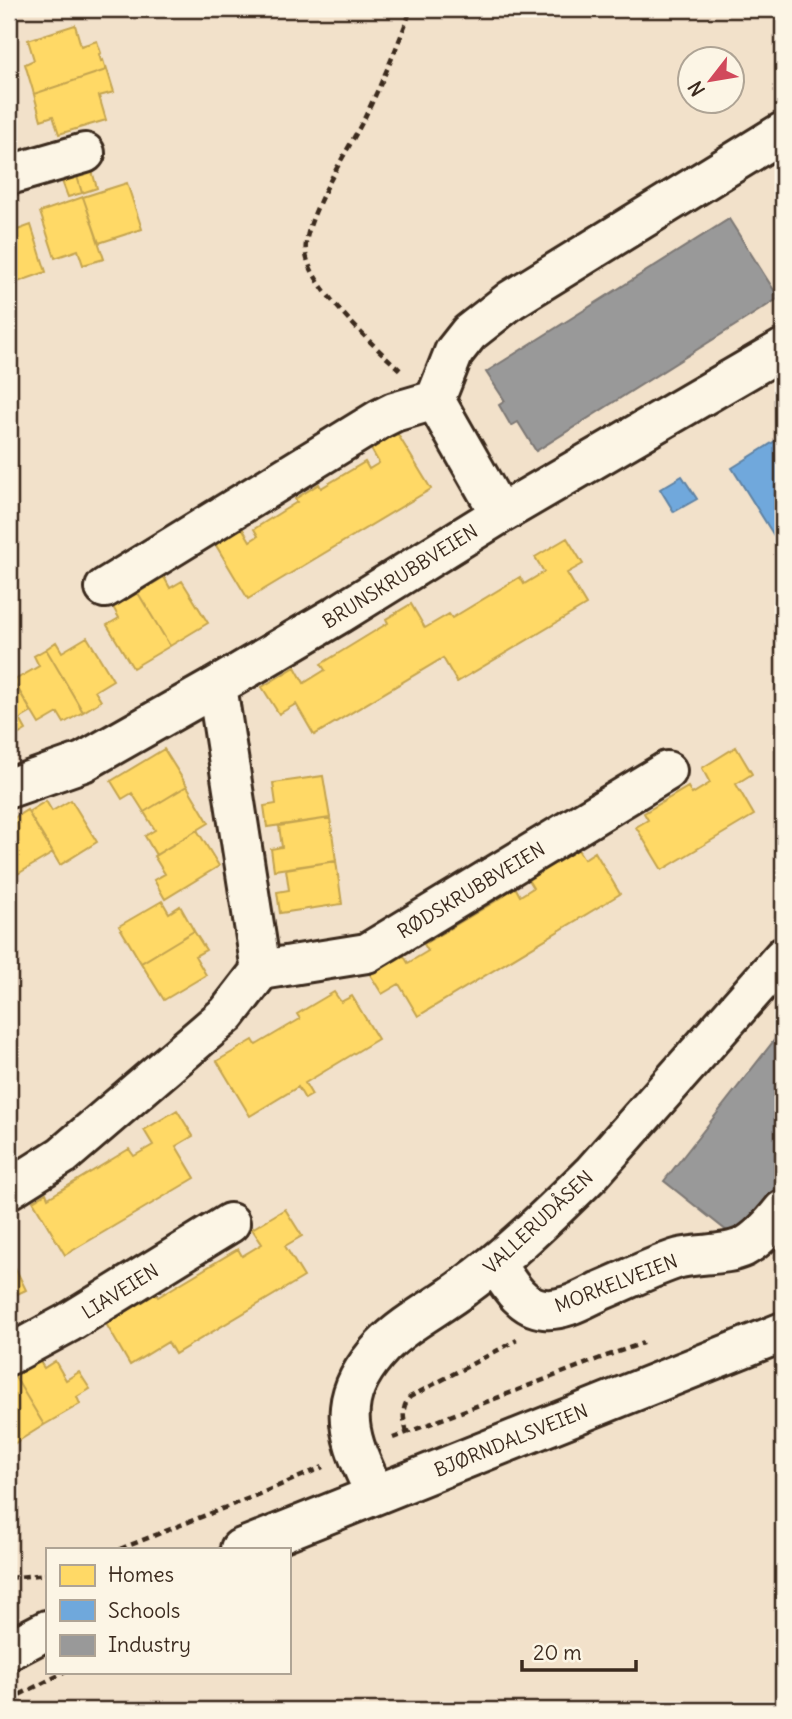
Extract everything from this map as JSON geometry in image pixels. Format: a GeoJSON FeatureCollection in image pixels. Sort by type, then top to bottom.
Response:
{"type":"FeatureCollection","features":[{"type":"Feature","properties":{"kind":"street"},"geometry":{"type":"LineString","coordinates":[[435,400],[454,352],[469,333],[511,300],[783,132]]}},
{"type":"Feature","properties":{"kind":"street"},"geometry":{"type":"LineString","coordinates":[[11,164],[85,153]]}},
{"type":"Feature","properties":{"kind":"street","name":"BRUNSKRUBBVEIEN"},"geometry":{"type":"LineString","coordinates":[[9,788],[83,762],[217,686],[340,614],[500,514],[783,349]]}},
{"type":"Feature","properties":{"kind":"street"},"geometry":{"type":"LineString","coordinates":[[435,400],[500,514]]}},
{"type":"Feature","properties":{"kind":"street"},"geometry":{"type":"LineString","coordinates":[[105,588],[380,419],[435,400]]}},
{"type":"Feature","properties":{"kind":"street"},"geometry":{"type":"LineString","coordinates":[[9,1189],[63,1155],[217,1023],[261,971],[217,686]]}},
{"type":"Feature","properties":{"kind":"street","name":"RØDSKRUBBVEIEN"},"geometry":{"type":"LineString","coordinates":[[261,971],[367,953],[667,771]]}},
{"type":"Feature","properties":{"kind":"street","name":"VALLERUDÅSEN"},"geometry":{"type":"LineString","coordinates":[[374,1494],[357,1453],[350,1427],[350,1406],[355,1387],[363,1372],[384,1345],[495,1263],[592,1173],[783,957]]}},
{"type":"Feature","properties":{"kind":"street","name":"MORKELVEIEN"},"geometry":{"type":"LineString","coordinates":[[495,1263],[512,1288],[533,1307],[546,1310],[565,1307],[659,1265],[701,1254],[729,1252],[747,1245],[760,1236],[783,1210]]}},
{"type":"Feature","properties":{"kind":"street","name":"LIAVEIEN"},"geometry":{"type":"LineString","coordinates":[[9,1356],[68,1323],[230,1223]]}},
{"type":"Feature","properties":{"kind":"street","name":"BJØRNDALSVEIEN"},"geometry":{"type":"LineString","coordinates":[[242,1548],[783,1332]]}},
{"type":"Feature","properties":{"kind":"street"},"geometry":{"type":"LineString","coordinates":[[9,1650],[46,1631]]}},
{"type":"Feature","properties":{"kind":"path"},"geometry":{"type":"LineString","coordinates":[[411,9],[364,119],[311,224],[306,237],[306,254],[311,270],[343,312],[382,353],[435,400]]}},
{"type":"Feature","properties":{"kind":"path"},"geometry":{"type":"LineString","coordinates":[[407,1433],[403,1409],[410,1397],[527,1334],[536,1327],[546,1310]]}},
{"type":"Feature","properties":{"kind":"path"},"geometry":{"type":"LineString","coordinates":[[389,1440],[652,1340]]}},
{"type":"Feature","properties":{"kind":"path"},"geometry":{"type":"LineString","coordinates":[[123,1548],[327,1465]]}},
{"type":"Feature","properties":{"kind":"path"},"geometry":{"type":"LineString","coordinates":[[9,1578],[46,1574]]}},
{"type":"Feature","properties":{"kind":"path"},"geometry":{"type":"LineString","coordinates":[[9,1700],[61,1674]]}},
{"type":"Feature","properties":{"kind":"building: Homes"},"geometry":{"type":"Polygon","coordinates":[[[75,25],[81,46],[97,41],[101,61],[103,60],[106,70],[34,94],[25,64],[34,60],[28,40],[75,25]]]}},
{"type":"Feature","properties":{"kind":"building: Homes"},"geometry":{"type":"Polygon","coordinates":[[[106,66],[114,92],[99,96],[106,120],[59,134],[53,116],[41,120],[33,91],[34,94],[106,70],[106,66]]]}},
{"type":"Feature","properties":{"kind":"building: Homes"},"geometry":{"type":"Polygon","coordinates":[[[92,171],[97,188],[82,193],[77,176],[92,171]]]}},
{"type":"Feature","properties":{"kind":"building: Homes"},"geometry":{"type":"Polygon","coordinates":[[[77,176],[82,193],[68,197],[62,181],[77,176]]]}},
{"type":"Feature","properties":{"kind":"building: Homes"},"geometry":{"type":"Polygon","coordinates":[[[127,183],[142,229],[99,243],[83,197],[127,183]]]}},
{"type":"Feature","properties":{"kind":"building: Homes"},"geometry":{"type":"Polygon","coordinates":[[[83,197],[104,259],[83,265],[78,250],[55,258],[40,212],[83,197]]]}},
{"type":"Feature","properties":{"kind":"building: Homes"},"geometry":{"type":"Polygon","coordinates":[[[31,225],[46,272],[9,285],[9,233],[31,225]]]}},
{"type":"Feature","properties":{"kind":"building: Homes"},"geometry":{"type":"Polygon","coordinates":[[[397,433],[431,489],[248,599],[214,542],[241,526],[250,541],[258,536],[254,529],[297,502],[295,499],[319,484],[321,488],[365,462],[369,469],[379,463],[371,449],[397,433]]]}},
{"type":"Feature","properties":{"kind":"building: Homes"},"geometry":{"type":"Polygon","coordinates":[[[567,538],[583,564],[567,573],[586,605],[457,682],[443,658],[314,735],[296,704],[279,714],[262,687],[295,667],[304,683],[325,670],[321,664],[388,623],[386,619],[411,604],[425,628],[449,614],[452,618],[520,577],[524,584],[544,572],[535,557],[567,538]]]}},
{"type":"Feature","properties":{"kind":"building: Homes"},"geometry":{"type":"Polygon","coordinates":[[[164,577],[170,588],[182,581],[208,623],[170,646],[138,593],[164,577]]]}},
{"type":"Feature","properties":{"kind":"building: Homes"},"geometry":{"type":"Polygon","coordinates":[[[138,593],[170,646],[133,668],[107,625],[119,618],[113,607],[138,593]]]}},
{"type":"Feature","properties":{"kind":"building: Homes"},"geometry":{"type":"Polygon","coordinates":[[[87,637],[113,680],[95,691],[101,701],[83,712],[46,649],[56,642],[62,652],[87,637]]]}},
{"type":"Feature","properties":{"kind":"building: Homes"},"geometry":{"type":"Polygon","coordinates":[[[46,649],[83,712],[64,723],[58,713],[39,724],[13,681],[39,666],[34,656],[46,649]]]}},
{"type":"Feature","properties":{"kind":"building: Homes"},"geometry":{"type":"Polygon","coordinates":[[[9,674],[32,712],[20,719],[26,730],[9,740],[9,674]]]}},
{"type":"Feature","properties":{"kind":"building: Homes"},"geometry":{"type":"Polygon","coordinates":[[[736,747],[752,774],[736,784],[754,815],[662,870],[636,827],[648,820],[644,813],[688,787],[692,794],[710,783],[702,768],[736,747]]]}},
{"type":"Feature","properties":{"kind":"building: Homes"},"geometry":{"type":"Polygon","coordinates":[[[164,749],[187,786],[144,812],[132,793],[122,799],[111,781],[164,749]]]}},
{"type":"Feature","properties":{"kind":"building: Homes"},"geometry":{"type":"Polygon","coordinates":[[[323,776],[330,818],[267,827],[264,806],[276,804],[273,783],[323,776]]]}},
{"type":"Feature","properties":{"kind":"building: Homes"},"geometry":{"type":"Polygon","coordinates":[[[187,786],[209,823],[156,855],[145,836],[155,830],[144,812],[187,786]]]}},
{"type":"Feature","properties":{"kind":"building: Homes"},"geometry":{"type":"Polygon","coordinates":[[[71,800],[97,842],[60,865],[28,812],[46,801],[52,811],[71,800]]]}},
{"type":"Feature","properties":{"kind":"building: Homes"},"geometry":{"type":"Polygon","coordinates":[[[27,810],[53,853],[16,875],[9,863],[9,821],[27,810]]]}},
{"type":"Feature","properties":{"kind":"building: Homes"},"geometry":{"type":"Polygon","coordinates":[[[330,818],[336,861],[274,870],[271,849],[282,847],[279,826],[330,818]]]}},
{"type":"Feature","properties":{"kind":"building: Homes"},"geometry":{"type":"Polygon","coordinates":[[[197,830],[219,866],[165,899],[154,880],[165,874],[154,856],[197,830]]]}},
{"type":"Feature","properties":{"kind":"building: Homes"},"geometry":{"type":"Polygon","coordinates":[[[577,848],[584,859],[595,852],[620,894],[418,1016],[399,984],[382,994],[366,968],[399,948],[408,963],[428,951],[424,944],[504,896],[502,892],[514,885],[520,896],[533,888],[527,878],[577,848]]]}},
{"type":"Feature","properties":{"kind":"building: Homes"},"geometry":{"type":"Polygon","coordinates":[[[336,861],[342,904],[280,913],[277,892],[289,890],[286,869],[336,861]]]}},
{"type":"Feature","properties":{"kind":"building: Homes"},"geometry":{"type":"Polygon","coordinates":[[[9,863],[16,875],[9,879],[9,863]]]}},
{"type":"Feature","properties":{"kind":"building: Homes"},"geometry":{"type":"Polygon","coordinates":[[[162,901],[169,913],[180,906],[194,931],[141,963],[119,926],[162,901]]]}},
{"type":"Feature","properties":{"kind":"building: Homes"},"geometry":{"type":"Polygon","coordinates":[[[194,931],[206,950],[195,956],[206,975],[164,1000],[141,963],[194,931]]]}},
{"type":"Feature","properties":{"kind":"building: Homes"},"geometry":{"type":"Polygon","coordinates":[[[334,992],[341,1002],[352,996],[378,1039],[305,1083],[312,1095],[305,1099],[298,1087],[250,1116],[217,1061],[253,1040],[256,1045],[300,1019],[297,1014],[334,992]]]}},
{"type":"Feature","properties":{"kind":"building: Homes"},"geometry":{"type":"Polygon","coordinates":[[[177,1110],[193,1136],[176,1146],[195,1178],[65,1255],[33,1201],[46,1193],[48,1198],[129,1149],[134,1156],[153,1145],[144,1130],[177,1110]]]}},
{"type":"Feature","properties":{"kind":"building: Homes"},"geometry":{"type":"Polygon","coordinates":[[[285,1209],[302,1236],[285,1246],[304,1277],[175,1354],[168,1342],[130,1365],[105,1322],[137,1289],[143,1300],[155,1293],[158,1297],[238,1249],[242,1256],[262,1244],[252,1229],[285,1209]]]}},
{"type":"Feature","properties":{"kind":"building: Homes"},"geometry":{"type":"Polygon","coordinates":[[[9,1255],[26,1290],[9,1298],[9,1255]]]}},
{"type":"Feature","properties":{"kind":"building: Homes"},"geometry":{"type":"Polygon","coordinates":[[[37,1357],[44,1368],[55,1361],[66,1380],[79,1372],[90,1389],[77,1397],[80,1404],[44,1425],[12,1372],[37,1357]]]}},
{"type":"Feature","properties":{"kind":"building: Homes"},"geometry":{"type":"Polygon","coordinates":[[[12,1372],[44,1425],[9,1447],[9,1374],[12,1372]]]}},
{"type":"Feature","properties":{"kind":"building: Schools"},"geometry":{"type":"Polygon","coordinates":[[[783,436],[783,550],[732,468],[783,436]]]}},
{"type":"Feature","properties":{"kind":"building: Schools"},"geometry":{"type":"Polygon","coordinates":[[[682,476],[697,499],[674,512],[660,489],[682,476]]]}},
{"type":"Feature","properties":{"kind":"building: Industry"},"geometry":{"type":"Polygon","coordinates":[[[729,219],[779,298],[536,451],[518,422],[511,426],[499,405],[505,401],[486,372],[729,219]]]}},
{"type":"Feature","properties":{"kind":"building: Industry"},"geometry":{"type":"Polygon","coordinates":[[[783,1029],[783,1180],[737,1239],[664,1181],[783,1029]]]}}]}
